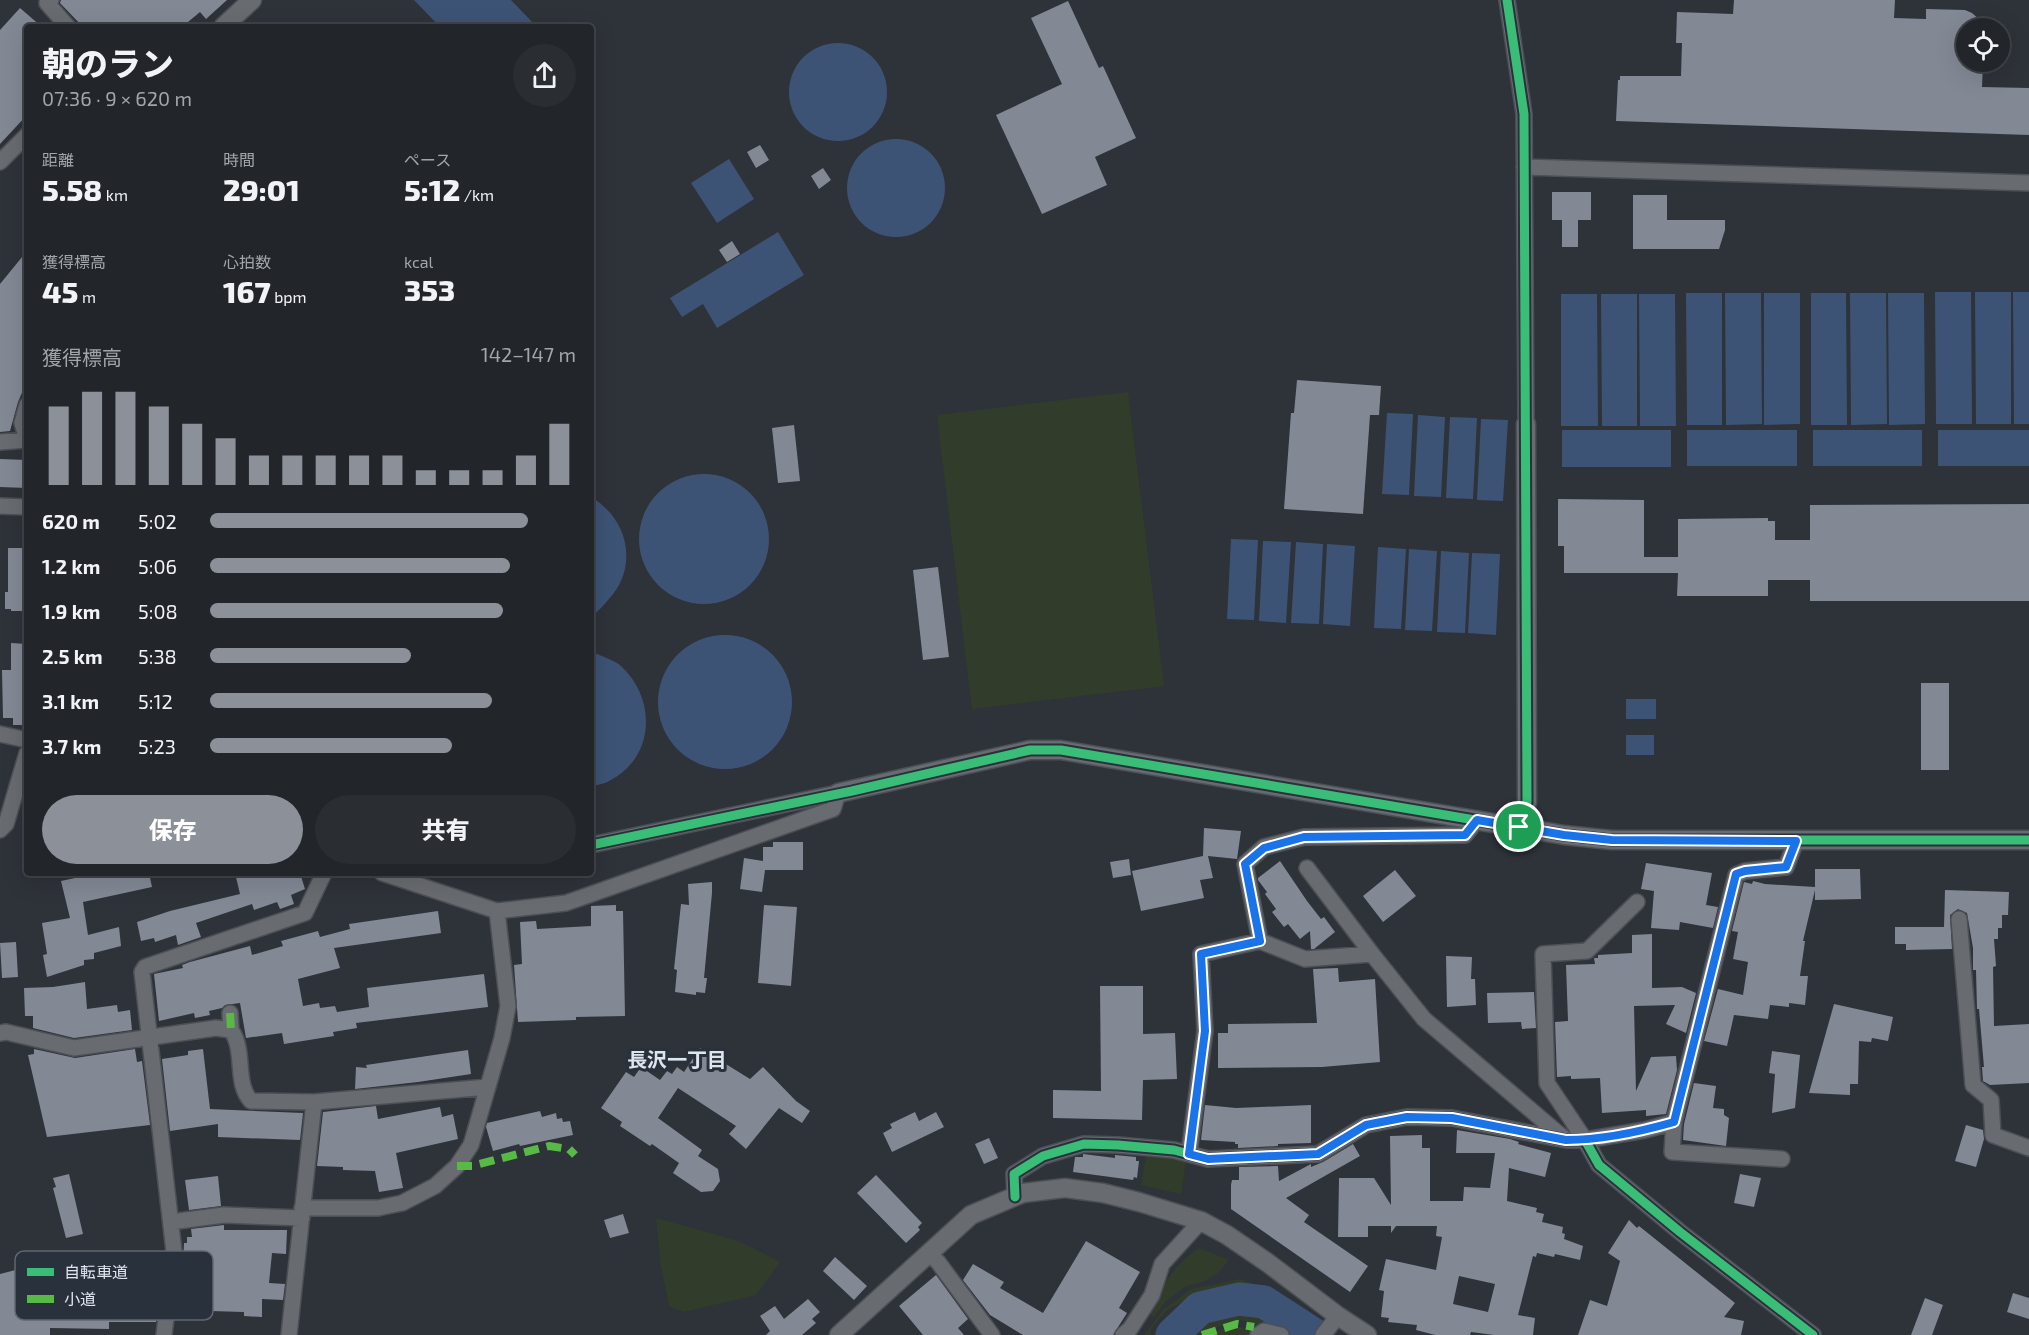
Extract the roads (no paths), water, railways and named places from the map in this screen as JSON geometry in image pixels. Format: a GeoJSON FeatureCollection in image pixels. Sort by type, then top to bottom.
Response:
{"type":"FeatureCollection","features":[{"type":"Feature","properties":{"kind":"street"},"geometry":{"type":"LineString","coordinates":[[51,0],[47,3],[65,24]]}},
{"type":"Feature","properties":{"kind":"street"},"geometry":{"type":"LineString","coordinates":[[226,24],[252,0]]}},
{"type":"Feature","properties":{"kind":"street"},"geometry":{"type":"LineString","coordinates":[[1507,0],[1524,114],[1527,802],[1519,827]]}},
{"type":"Feature","properties":{"kind":"street"},"geometry":{"type":"LineString","coordinates":[[0,162],[24,138]]}},
{"type":"Feature","properties":{"kind":"street"},"geometry":{"type":"LineString","coordinates":[[1524,167],[2029,183]]}},
{"type":"Feature","properties":{"kind":"street"},"geometry":{"type":"LineString","coordinates":[[0,442],[24,440]]}},
{"type":"Feature","properties":{"kind":"street"},"geometry":{"type":"LineString","coordinates":[[0,506],[24,507]]}},
{"type":"Feature","properties":{"kind":"street"},"geometry":{"type":"LineString","coordinates":[[0,734],[24,739]]}},
{"type":"Feature","properties":{"kind":"street"},"geometry":{"type":"LineString","coordinates":[[594,844],[1030,750],[1061,750],[1564,835],[1612,840],[2029,840]]}},
{"type":"Feature","properties":{"kind":"street"},"geometry":{"type":"LineString","coordinates":[[3,827],[24,762]]}},
{"type":"Feature","properties":{"kind":"street"},"geometry":{"type":"LineString","coordinates":[[391,876],[497,911],[566,903],[833,809],[838,793]]}},
{"type":"Feature","properties":{"kind":"street"},"geometry":{"type":"LineString","coordinates":[[1260,941],[1245,864],[1264,848],[1304,837],[1465,835],[1477,820]]}},
{"type":"Feature","properties":{"kind":"street"},"geometry":{"type":"LineString","coordinates":[[1782,1159],[1672,1152],[1674,1122],[1736,874],[1786,867],[1796,841]]}},
{"type":"Feature","properties":{"kind":"street"},"geometry":{"type":"LineString","coordinates":[[1307,868],[1424,1019],[1566,1140]]}},
{"type":"Feature","properties":{"kind":"street"},"geometry":{"type":"LineString","coordinates":[[174,1251],[142,972],[145,967],[305,912],[323,876]]}},
{"type":"Feature","properties":{"kind":"street"},"geometry":{"type":"LineString","coordinates":[[1637,902],[1587,951],[1543,954],[1547,1083],[1599,1165],[1680,1232],[1813,1335]]}},
{"type":"Feature","properties":{"kind":"street"},"geometry":{"type":"LineString","coordinates":[[171,1222],[224,1215],[378,1208],[402,1203],[435,1186],[458,1166],[471,1145],[502,1038],[508,1006],[497,911]]}},
{"type":"Feature","properties":{"kind":"street"},"geometry":{"type":"LineString","coordinates":[[1959,919],[1973,1086],[1991,1100],[1993,1135],[2029,1148]]}},
{"type":"Feature","properties":{"kind":"street"},"geometry":{"type":"LineString","coordinates":[[1189,1154],[1205,1031],[1201,954],[1260,941],[1305,959],[1372,954]]}},
{"type":"Feature","properties":{"kind":"street"},"geometry":{"type":"LineString","coordinates":[[230,1013],[231,1030],[237,1039],[244,1094],[251,1101],[314,1102],[488,1087]]}},
{"type":"Feature","properties":{"kind":"street"},"geometry":{"type":"LineString","coordinates":[[0,1033],[6,1032],[74,1048],[216,1028],[231,1030]]}},
{"type":"Feature","properties":{"kind":"street"},"geometry":{"type":"LineString","coordinates":[[289,1335],[314,1102]]}},
{"type":"Feature","properties":{"kind":"street"},"geometry":{"type":"LineString","coordinates":[[1015,1197],[1014,1174],[1043,1156],[1084,1144],[1174,1150],[1208,1159],[1318,1154],[1366,1125],[1407,1117],[1452,1118],[1566,1140],[1585,1140],[1645,1130],[1674,1122]]}},
{"type":"Feature","properties":{"kind":"street"},"geometry":{"type":"LineString","coordinates":[[839,1335],[971,1215],[1023,1193],[1065,1188],[1103,1193],[1201,1221],[1227,1235],[1268,1263],[1367,1335]]}},
{"type":"Feature","properties":{"kind":"street"},"geometry":{"type":"LineString","coordinates":[[1123,1335],[1130,1329],[1152,1295],[1162,1264],[1201,1221]]}},
{"type":"Feature","properties":{"kind":"street"},"geometry":{"type":"LineString","coordinates":[[930,1254],[992,1335]]}},
{"type":"Feature","properties":{"kind":"street"},"geometry":{"type":"LineString","coordinates":[[1324,1333],[1338,1316]]}},
{"type":"Feature","properties":{"kind":"street"},"geometry":{"type":"LineString","coordinates":[[164,1335],[166,1320]]}},
{"type":"Feature","properties":{"kind":"street"},"geometry":{"type":"LineString","coordinates":[[1258,1335],[1264,1331],[1281,1335]]}},
{"type":"Feature","properties":{"kind":"water"},"geometry":{"type":"Polygon","coordinates":[[[414,0],[511,0],[534,24],[437,24],[414,0]]]}},
{"type":"Feature","properties":{"kind":"water"},"geometry":{"type":"Polygon","coordinates":[[[838,43],[848,44],[865,51],[879,65],[886,82],[886,102],[879,119],[865,133],[848,140],[838,141],[828,140],[811,133],[797,119],[790,102],[789,92],[790,82],[797,65],[811,51],[828,44],[838,43]]]}},
{"type":"Feature","properties":{"kind":"water"},"geometry":{"type":"Polygon","coordinates":[[[896,139],[915,143],[931,153],[941,169],[945,188],[941,207],[931,223],[915,233],[896,237],[877,233],[861,223],[851,207],[847,188],[851,169],[861,153],[877,143],[896,139]]]}},
{"type":"Feature","properties":{"kind":"water"},"geometry":{"type":"Polygon","coordinates":[[[729,159],[754,199],[717,223],[691,183],[729,159]]]}},
{"type":"Feature","properties":{"kind":"water"},"geometry":{"type":"Polygon","coordinates":[[[778,232],[804,275],[717,328],[703,304],[682,317],[670,298],[778,232]]]}},
{"type":"Feature","properties":{"kind":"water"},"geometry":{"type":"Polygon","coordinates":[[[1935,292],[1971,292],[1972,424],[1936,424],[1935,292]]]}},
{"type":"Feature","properties":{"kind":"water"},"geometry":{"type":"Polygon","coordinates":[[[1975,292],[2011,292],[2011,424],[1976,424],[1975,292]]]}},
{"type":"Feature","properties":{"kind":"water"},"geometry":{"type":"Polygon","coordinates":[[[2013,292],[2029,292],[2029,424],[2014,424],[2013,292]]]}},
{"type":"Feature","properties":{"kind":"water"},"geometry":{"type":"Polygon","coordinates":[[[1686,293],[1722,293],[1722,425],[1687,425],[1686,293]]]}},
{"type":"Feature","properties":{"kind":"water"},"geometry":{"type":"Polygon","coordinates":[[[1725,293],[1761,293],[1762,424],[1726,425],[1725,293]]]}},
{"type":"Feature","properties":{"kind":"water"},"geometry":{"type":"Polygon","coordinates":[[[1764,293],[1800,293],[1800,424],[1764,425],[1764,293]]]}},
{"type":"Feature","properties":{"kind":"water"},"geometry":{"type":"Polygon","coordinates":[[[1811,293],[1846,293],[1847,425],[1811,425],[1811,293]]]}},
{"type":"Feature","properties":{"kind":"water"},"geometry":{"type":"Polygon","coordinates":[[[1850,293],[1886,293],[1887,424],[1851,425],[1850,293]]]}},
{"type":"Feature","properties":{"kind":"water"},"geometry":{"type":"Polygon","coordinates":[[[1888,293],[1924,293],[1925,424],[1889,425],[1888,293]]]}},
{"type":"Feature","properties":{"kind":"water"},"geometry":{"type":"Polygon","coordinates":[[[1561,294],[1597,294],[1598,426],[1561,426],[1561,294]]]}},
{"type":"Feature","properties":{"kind":"water"},"geometry":{"type":"Polygon","coordinates":[[[1601,294],[1637,294],[1637,426],[1602,426],[1601,294]]]}},
{"type":"Feature","properties":{"kind":"water"},"geometry":{"type":"Polygon","coordinates":[[[1639,294],[1675,294],[1676,426],[1640,426],[1639,294]]]}},
{"type":"Feature","properties":{"kind":"water"},"geometry":{"type":"Polygon","coordinates":[[[1387,413],[1413,414],[1409,495],[1382,494],[1387,413]]]}},
{"type":"Feature","properties":{"kind":"water"},"geometry":{"type":"Polygon","coordinates":[[[1418,415],[1445,417],[1441,497],[1414,496],[1418,415]]]}},
{"type":"Feature","properties":{"kind":"water"},"geometry":{"type":"Polygon","coordinates":[[[1450,417],[1477,418],[1473,499],[1446,498],[1450,417]]]}},
{"type":"Feature","properties":{"kind":"water"},"geometry":{"type":"Polygon","coordinates":[[[1481,419],[1508,420],[1503,501],[1477,500],[1481,419]]]}},
{"type":"Feature","properties":{"kind":"water"},"geometry":{"type":"Polygon","coordinates":[[[1562,430],[1671,430],[1671,467],[1562,467],[1562,430]]]}},
{"type":"Feature","properties":{"kind":"water"},"geometry":{"type":"Polygon","coordinates":[[[1687,430],[1797,430],[1797,466],[1687,466],[1687,430]]]}},
{"type":"Feature","properties":{"kind":"water"},"geometry":{"type":"Polygon","coordinates":[[[1813,430],[1922,430],[1922,466],[1813,466],[1813,430]]]}},
{"type":"Feature","properties":{"kind":"water"},"geometry":{"type":"Polygon","coordinates":[[[1938,430],[2029,430],[2029,466],[1938,466],[1938,430]]]}},
{"type":"Feature","properties":{"kind":"water"},"geometry":{"type":"Polygon","coordinates":[[[704,474],[729,479],[750,493],[764,514],[769,539],[764,564],[750,585],[729,599],[704,604],[679,599],[658,585],[644,564],[639,539],[644,514],[658,493],[679,479],[704,474]]]}},
{"type":"Feature","properties":{"kind":"water"},"geometry":{"type":"Polygon","coordinates":[[[594,499],[604,506],[621,531],[626,559],[624,574],[618,587],[594,614],[594,499]]]}},
{"type":"Feature","properties":{"kind":"water"},"geometry":{"type":"Polygon","coordinates":[[[1231,539],[1258,540],[1254,620],[1227,619],[1231,539]]]}},
{"type":"Feature","properties":{"kind":"water"},"geometry":{"type":"Polygon","coordinates":[[[1263,541],[1291,542],[1286,623],[1259,621],[1263,541]]]}},
{"type":"Feature","properties":{"kind":"water"},"geometry":{"type":"Polygon","coordinates":[[[1296,542],[1323,544],[1319,624],[1291,623],[1296,542]]]}},
{"type":"Feature","properties":{"kind":"water"},"geometry":{"type":"Polygon","coordinates":[[[1327,544],[1355,546],[1350,626],[1323,624],[1327,544]]]}},
{"type":"Feature","properties":{"kind":"water"},"geometry":{"type":"Polygon","coordinates":[[[1378,547],[1406,549],[1401,629],[1374,628],[1378,547]]]}},
{"type":"Feature","properties":{"kind":"water"},"geometry":{"type":"Polygon","coordinates":[[[1409,549],[1437,551],[1432,631],[1405,630],[1409,549]]]}},
{"type":"Feature","properties":{"kind":"water"},"geometry":{"type":"Polygon","coordinates":[[[1441,551],[1469,553],[1465,633],[1437,632],[1441,551]]]}},
{"type":"Feature","properties":{"kind":"water"},"geometry":{"type":"Polygon","coordinates":[[[1472,553],[1500,554],[1496,635],[1468,633],[1472,553]]]}},
{"type":"Feature","properties":{"kind":"water"},"geometry":{"type":"Polygon","coordinates":[[[725,635],[751,640],[772,655],[787,676],[792,702],[787,728],[772,749],[751,764],[725,769],[699,764],[678,749],[663,728],[658,702],[663,676],[678,655],[699,640],[725,635]]]}},
{"type":"Feature","properties":{"kind":"water"},"geometry":{"type":"Polygon","coordinates":[[[594,653],[621,666],[633,679],[641,695],[646,727],[643,743],[635,758],[624,771],[594,785],[594,653]]]}},
{"type":"Feature","properties":{"kind":"water"},"geometry":{"type":"Polygon","coordinates":[[[1626,699],[1656,699],[1656,719],[1626,719],[1626,699]]]}},
{"type":"Feature","properties":{"kind":"water"},"geometry":{"type":"Polygon","coordinates":[[[1626,735],[1654,735],[1654,755],[1626,755],[1626,735]]]}},
{"type":"Feature","properties":{"kind":"waterway"},"geometry":{"type":"LineString","coordinates":[[1172,1335],[1200,1308],[1239,1299],[1264,1302],[1315,1335]]}},
{"type":"Feature","properties":{"kind":"district","name":"長沢一丁目"},"geometry":{"type":"Point","coordinates":[677,1059]}}]}
